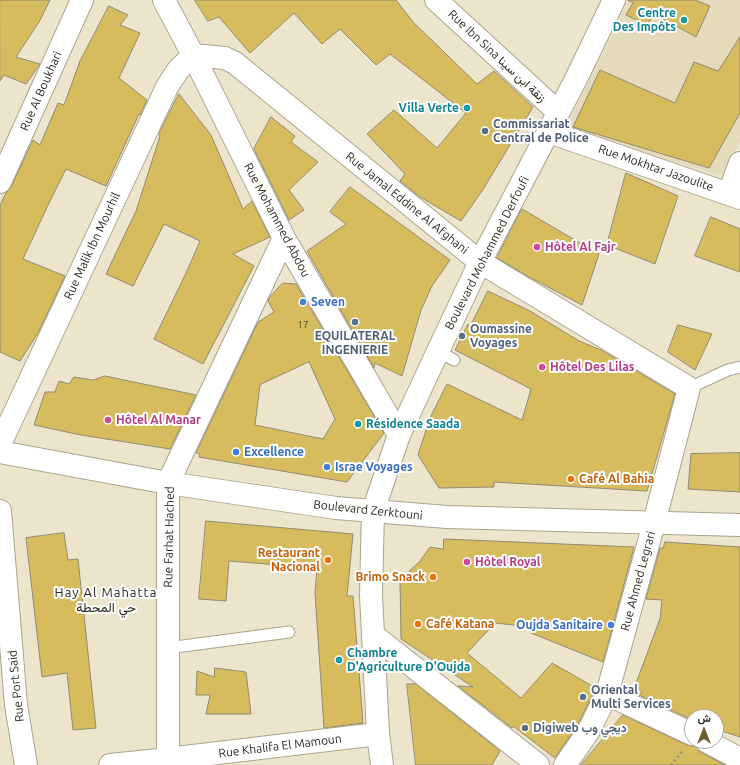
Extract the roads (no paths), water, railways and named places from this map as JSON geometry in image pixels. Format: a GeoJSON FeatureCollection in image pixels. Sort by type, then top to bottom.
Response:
{"type":"FeatureCollection","features":[{"type":"Feature","properties":{"kind":"street","name":"Rue Al Boukhari"},"geometry":{"type":"LineString","coordinates":[[0,182],[82,0]]}},
{"type":"Feature","properties":{"kind":"street","name":"Rue Mohammed Abdou"},"geometry":{"type":"LineString","coordinates":[[164,0],[284,238],[399,435]]}},
{"type":"Feature","properties":{"kind":"street","name":"Rue Ibn Sina زنقة ابن سينا"},"geometry":{"type":"LineString","coordinates":[[436,0],[558,112]]}},
{"type":"Feature","properties":{"kind":"street","name":"Boulevard Mohammed Derfoufi"},"geometry":{"type":"LineString","coordinates":[[382,765],[378,734],[371,595],[373,511],[399,435],[446,356],[480,262],[548,132],[614,0]]}},
{"type":"Feature","properties":{"kind":"street","name":"Rue Jamal Eddine Al Afghani"},"geometry":{"type":"LineString","coordinates":[[193,55],[225,58],[235,63],[480,262],[689,388]]}},
{"type":"Feature","properties":{"kind":"street","name":"Rue Malik Ibn Mourhil"},"geometry":{"type":"LineString","coordinates":[[0,444],[167,87],[178,70],[193,55]]}},
{"type":"Feature","properties":{"kind":"street","name":"Rue Mokhtar Jazoulite"},"geometry":{"type":"LineString","coordinates":[[548,132],[734,195]]}},
{"type":"Feature","properties":{"kind":"street"},"geometry":{"type":"LineString","coordinates":[[734,195],[740,163]]}},
{"type":"Feature","properties":{"kind":"street","name":"Rue Farhat Hached"},"geometry":{"type":"LineString","coordinates":[[168,762],[168,483],[284,238]]}},
{"type":"Feature","properties":{"kind":"street","name":"Rue Ahmed Legrari"},"geometry":{"type":"LineString","coordinates":[[565,765],[588,732],[607,694],[654,524],[689,388]]}},
{"type":"Feature","properties":{"kind":"street","name":"Boulevard Zerktouni"},"geometry":{"type":"LineString","coordinates":[[0,452],[168,483],[336,508],[447,517],[654,524],[740,525]]}},
{"type":"Feature","properties":{"kind":"street","name":"Rue Port Said"},"geometry":{"type":"LineString","coordinates":[[0,511],[16,705],[26,765]]}},
{"type":"Feature","properties":{"kind":"street"},"geometry":{"type":"LineString","coordinates":[[373,635],[538,765]]}},
{"type":"Feature","properties":{"kind":"street"},"geometry":{"type":"LineString","coordinates":[[607,694],[684,730]]}},
{"type":"Feature","properties":{"kind":"street","name":"Rue Khalifa El Mamoun"},"geometry":{"type":"LineString","coordinates":[[110,765],[168,762],[378,734]]}},
{"type":"Feature","properties":{"kind":"street"},"geometry":{"type":"LineString","coordinates":[[721,749],[740,759]]}},
{"type":"Feature","properties":{"kind":"lane"},"geometry":{"type":"LineString","coordinates":[[689,388],[728,370],[740,367]]}},
{"type":"Feature","properties":{"kind":"lane"},"geometry":{"type":"LineString","coordinates":[[168,648],[289,632]]}},
{"type":"Feature","properties":{"kind":"place","name":"Centre Des Impôts"},"geometry":{"type":"Point","coordinates":[684,20]}},
{"type":"Feature","properties":{"kind":"place","name":"Villa Verte"},"geometry":{"type":"Point","coordinates":[467,108]}},
{"type":"Feature","properties":{"kind":"place","name":"Commissariat Central de Police"},"geometry":{"type":"Point","coordinates":[485,131]}},
{"type":"Feature","properties":{"kind":"place","name":"Hôtel Al Fajr"},"geometry":{"type":"Point","coordinates":[537,247]}},
{"type":"Feature","properties":{"kind":"place","name":"Seven"},"geometry":{"type":"Point","coordinates":[303,302]}},
{"type":"Feature","properties":{"kind":"place","name":"EQUILATERAL INGENIERIE"},"geometry":{"type":"Point","coordinates":[355,322]}},
{"type":"Feature","properties":{"kind":"place","name":"Oumassine Voyages"},"geometry":{"type":"Point","coordinates":[462,336]}},
{"type":"Feature","properties":{"kind":"place","name":"Hôtel Des Lilas"},"geometry":{"type":"Point","coordinates":[542,367]}},
{"type":"Feature","properties":{"kind":"place","name":"Hôtel Al Manar"},"geometry":{"type":"Point","coordinates":[108,420]}},
{"type":"Feature","properties":{"kind":"place","name":"Résidence Saada"},"geometry":{"type":"Point","coordinates":[358,424]}},
{"type":"Feature","properties":{"kind":"place","name":"Excellence"},"geometry":{"type":"Point","coordinates":[236,452]}},
{"type":"Feature","properties":{"kind":"place","name":"Israe Voyages"},"geometry":{"type":"Point","coordinates":[327,467]}},
{"type":"Feature","properties":{"kind":"place","name":"Café Al Bahia"},"geometry":{"type":"Point","coordinates":[571,479]}},
{"type":"Feature","properties":{"kind":"place","name":"Restaurant Nacional"},"geometry":{"type":"Point","coordinates":[328,560]}},
{"type":"Feature","properties":{"kind":"place","name":"Hôtel Royal"},"geometry":{"type":"Point","coordinates":[467,562]}},
{"type":"Feature","properties":{"kind":"place","name":"Brimo Snack"},"geometry":{"type":"Point","coordinates":[433,577]}},
{"type":"Feature","properties":{"kind":"place","name":"Café Katana"},"geometry":{"type":"Point","coordinates":[418,624]}},
{"type":"Feature","properties":{"kind":"place","name":"Oujda Sanitaire"},"geometry":{"type":"Point","coordinates":[611,625]}},
{"type":"Feature","properties":{"kind":"place","name":"Chambre D'Agriculture D'Oujda"},"geometry":{"type":"Point","coordinates":[339,660]}},
{"type":"Feature","properties":{"kind":"place","name":"Oriental Multi Services"},"geometry":{"type":"Point","coordinates":[583,697]}},
{"type":"Feature","properties":{"kind":"place","name":"Digiweb ديجي وب"},"geometry":{"type":"Point","coordinates":[525,728]}},
{"type":"Feature","properties":{"kind":"district","name":"Hay Al Mahatta حي المحطة"},"geometry":{"type":"Point","coordinates":[106,600]}}]}
